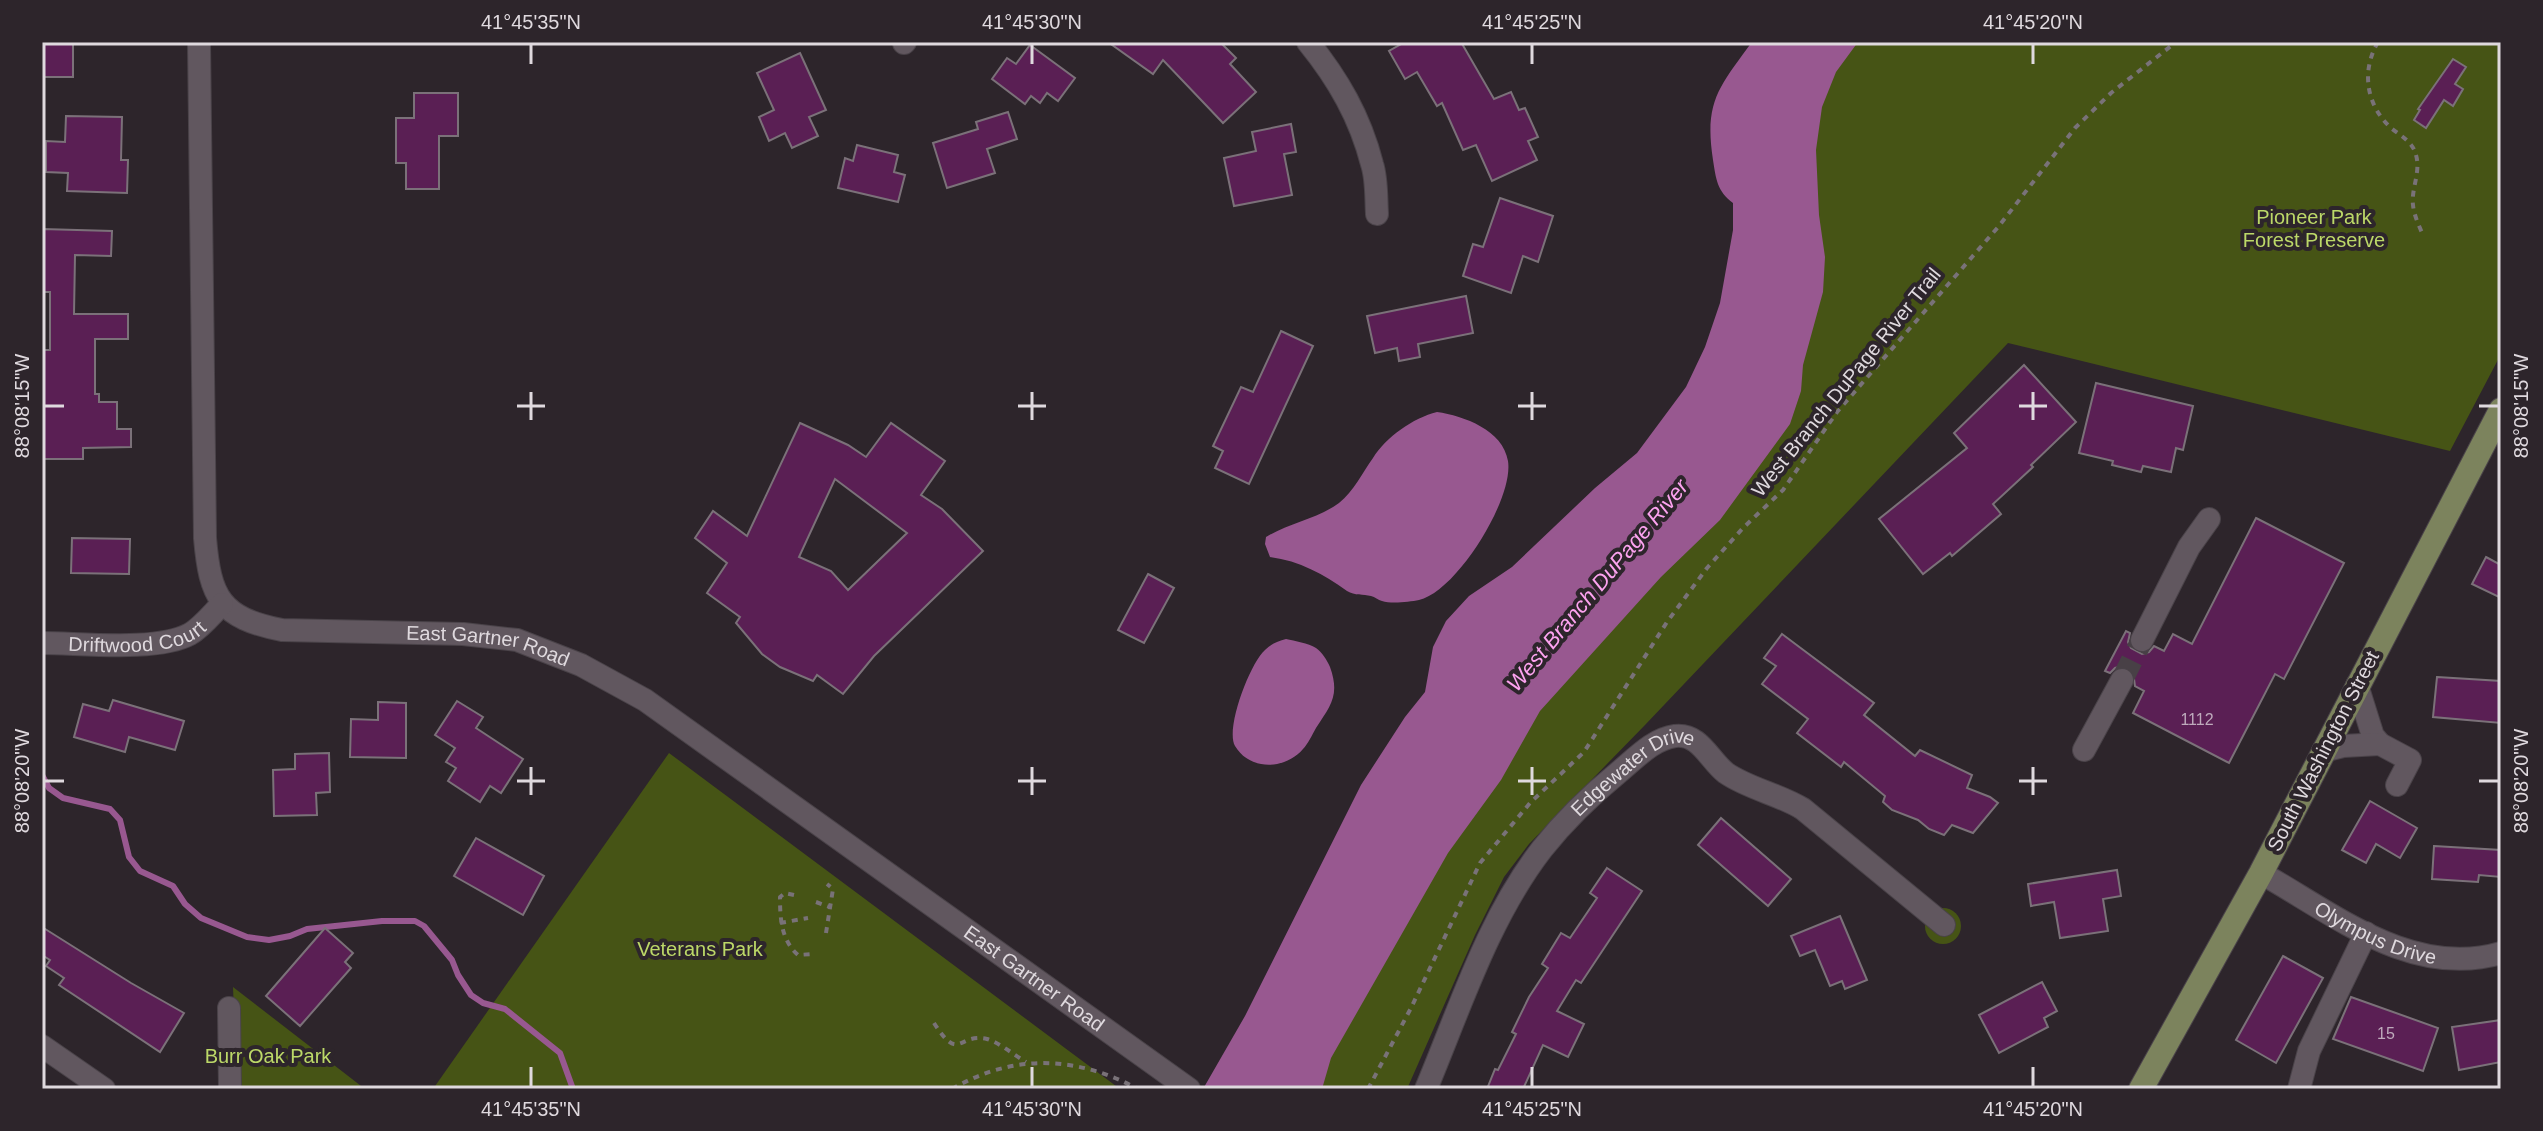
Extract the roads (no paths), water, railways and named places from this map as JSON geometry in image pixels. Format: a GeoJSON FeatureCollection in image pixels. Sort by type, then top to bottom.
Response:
{"type":"FeatureCollection","features":[{"type":"Feature","properties":{"kind":"main road","name":"South Washington Street"},"geometry":{"type":"LineString","coordinates":[[2141,1089],[2261,873],[2501,410]]}},
{"type":"Feature","properties":{"kind":"street"},"geometry":{"type":"LineString","coordinates":[[199,42],[205,538],[208,575],[222,604]]}},
{"type":"Feature","properties":{"kind":"street"},"geometry":{"type":"LineString","coordinates":[[1308,42],[1353,107],[1373,166],[1377,214]]}},
{"type":"Feature","properties":{"kind":"street"},"geometry":{"type":"LineString","coordinates":[[2142,640],[2189,547],[2209,519]]}},
{"type":"Feature","properties":{"kind":"street","name":"Driftwood Court"},"geometry":{"type":"LineString","coordinates":[[42,643],[155,644],[176,640],[193,632],[222,604]]}},
{"type":"Feature","properties":{"kind":"street","name":"East Gartner Road"},"geometry":{"type":"LineString","coordinates":[[222,604],[265,626],[282,630],[463,634],[517,640],[591,669],[645,700],[1189,1089]]}},
{"type":"Feature","properties":{"kind":"street"},"geometry":{"type":"LineString","coordinates":[[2084,750],[2122,680]]}},
{"type":"Feature","properties":{"kind":"street"},"geometry":{"type":"LineString","coordinates":[[2357,685],[2368,724],[2380,744],[2410,760],[2397,785]]}},
{"type":"Feature","properties":{"kind":"street","name":"Edgewater Drive"},"geometry":{"type":"LineString","coordinates":[[1426,1089],[1485,945],[1524,876],[1542,849],[1571,816],[1598,789],[1655,742],[1676,736],[1693,738],[1728,774],[1803,809],[1944,925]]}},
{"type":"Feature","properties":{"kind":"street"},"geometry":{"type":"LineString","coordinates":[[2323,751],[2343,746],[2380,744]]}},
{"type":"Feature","properties":{"kind":"street","name":"Olympus Drive"},"geometry":{"type":"LineString","coordinates":[[2261,873],[2366,933],[2412,954],[2441,960],[2467,960],[2501,953]]}},
{"type":"Feature","properties":{"kind":"street"},"geometry":{"type":"LineString","coordinates":[[2299,1089],[2309,1051],[2366,933]]}},
{"type":"Feature","properties":{"kind":"street"},"geometry":{"type":"LineString","coordinates":[[229,1008],[230,1089]]}},
{"type":"Feature","properties":{"kind":"street"},"geometry":{"type":"LineString","coordinates":[[42,1046],[104,1089]]}},
{"type":"Feature","properties":{"kind":"water","name":"West Branch DuPage River"},"geometry":{"type":"Polygon","coordinates":[[[1752,42],[1858,42],[1836,72],[1822,107],[1816,150],[1819,215],[1825,257],[1823,292],[1803,365],[1801,391],[1790,424],[1720,520],[1661,577],[1540,711],[1501,780],[1448,853],[1331,1058],[1322,1089],[1203,1089],[1245,1016],[1361,785],[1425,692],[1433,647],[1446,621],[1469,596],[1512,567],[1595,488],[1637,453],[1686,387],[1705,347],[1720,303],[1733,230],[1733,203],[1720,189],[1714,167],[1711,140],[1713,109],[1723,84],[1752,42]]]}},
{"type":"Feature","properties":{"kind":"water"},"geometry":{"type":"Polygon","coordinates":[[[1437,412],[1481,426],[1499,441],[1508,461],[1502,498],[1492,520],[1465,563],[1449,580],[1434,593],[1419,600],[1386,602],[1350,593],[1311,569],[1270,557],[1266,537],[1339,503],[1378,450],[1393,436],[1419,419],[1437,412]]]}},
{"type":"Feature","properties":{"kind":"water"},"geometry":{"type":"Polygon","coordinates":[[[1286,639],[1309,645],[1320,652],[1330,667],[1334,693],[1330,706],[1303,749],[1287,761],[1268,765],[1249,760],[1241,754],[1235,746],[1233,726],[1246,682],[1259,657],[1270,646],[1286,639]]]}},
{"type":"Feature","properties":{"kind":"waterway"},"geometry":{"type":"LineString","coordinates":[[42,775],[49,788],[63,798],[110,809],[120,820],[129,857],[140,871],[173,886],[185,904],[201,918],[247,937],[269,940],[307,929],[382,921],[415,921],[424,926],[452,960],[471,995],[483,1003],[505,1009],[560,1053],[573,1089]]}},
{"type":"Feature","properties":{"kind":"tunnel"},"geometry":{"type":"LineString","coordinates":[[2122,680],[2142,640]]}},
{"type":"Feature","properties":{"kind":"park label","name":"Pioneer Park Forest Preserve"},"geometry":{"type":"Point","coordinates":[2314,228]}},
{"type":"Feature","properties":{"kind":"park label","name":"Veterans Park"},"geometry":{"type":"Point","coordinates":[700,949]}},
{"type":"Feature","properties":{"kind":"park label","name":"Burr Oak Park"},"geometry":{"type":"Point","coordinates":[268,1056]}}]}
